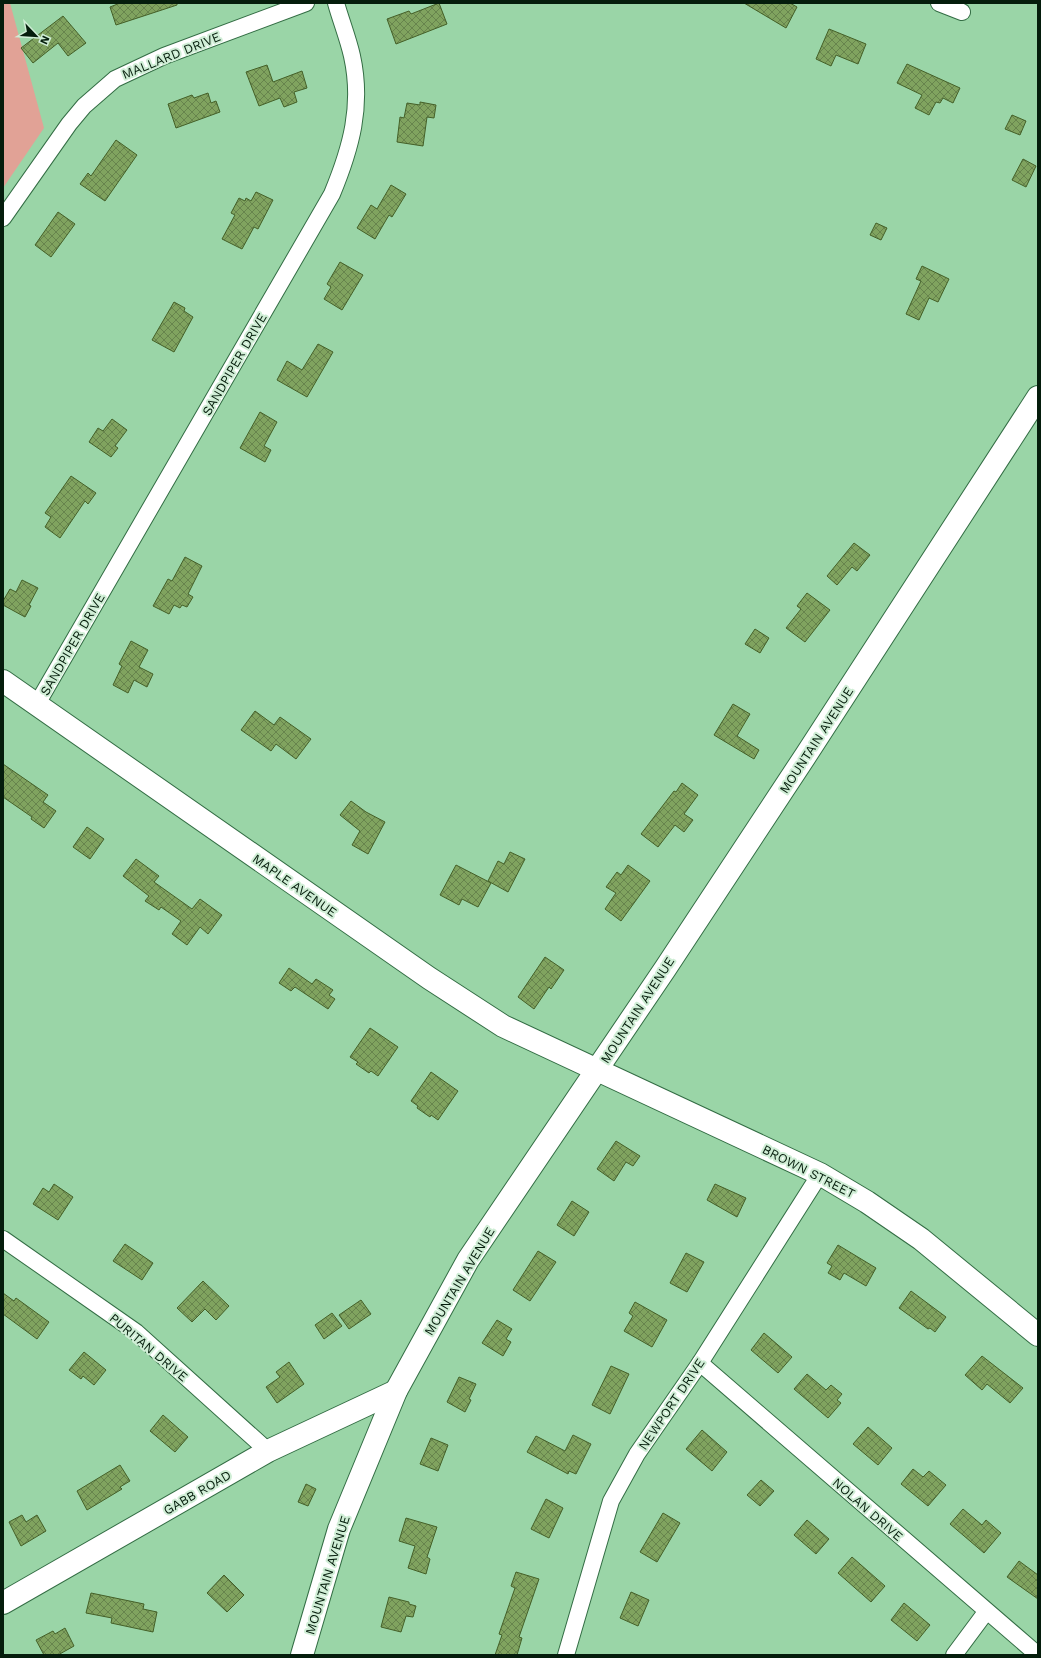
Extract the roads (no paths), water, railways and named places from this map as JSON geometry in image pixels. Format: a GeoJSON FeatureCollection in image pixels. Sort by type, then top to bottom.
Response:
{"type":"FeatureCollection","features":[{"type":"Feature","properties":{"kind":"street","name":"MALLARD DRIVE"},"geometry":{"type":"LineString","coordinates":[[3,218],[69,124],[84,106],[115,79],[164,56],[306,3]]}},
{"type":"Feature","properties":{"kind":"street","name":"SANDPIPER DRIVE"},"geometry":{"type":"LineString","coordinates":[[37,704],[332,194],[339,177],[354,128],[356,95],[352,57],[336,3]]}},
{"type":"Feature","properties":{"kind":"street"},"geometry":{"type":"LineString","coordinates":[[939,3],[962,12]]}},
{"type":"Feature","properties":{"kind":"street","name":"MOUNTAIN AVENUE"},"geometry":{"type":"LineString","coordinates":[[302,1655],[339,1529],[396,1391],[468,1260],[598,1070],[810,748],[1038,397]]}},
{"type":"Feature","properties":{"kind":"street","name":"MAPLE AVENUE"},"geometry":{"type":"LineString","coordinates":[[3,681],[460,998],[503,1026],[598,1070]]}},
{"type":"Feature","properties":{"kind":"street","name":"BROWN STREET"},"geometry":{"type":"LineString","coordinates":[[598,1070],[820,1174],[867,1202],[921,1239],[1038,1335]]}},
{"type":"Feature","properties":{"kind":"street","name":"NEWPORT DRIVE"},"geometry":{"type":"LineString","coordinates":[[566,1655],[611,1502],[638,1454],[700,1363],[820,1174]]}},
{"type":"Feature","properties":{"kind":"street","name":"PURITAN DRIVE"},"geometry":{"type":"LineString","coordinates":[[3,1239],[136,1332],[268,1451]]}},
{"type":"Feature","properties":{"kind":"street","name":"NOLAN DRIVE"},"geometry":{"type":"LineString","coordinates":[[700,1363],[986,1612],[1038,1655]]}},
{"type":"Feature","properties":{"kind":"street","name":"GABB ROAD"},"geometry":{"type":"LineString","coordinates":[[3,1603],[268,1451],[396,1391]]}},
{"type":"Feature","properties":{"kind":"street"},"geometry":{"type":"LineString","coordinates":[[954,1655],[986,1612]]}}]}
